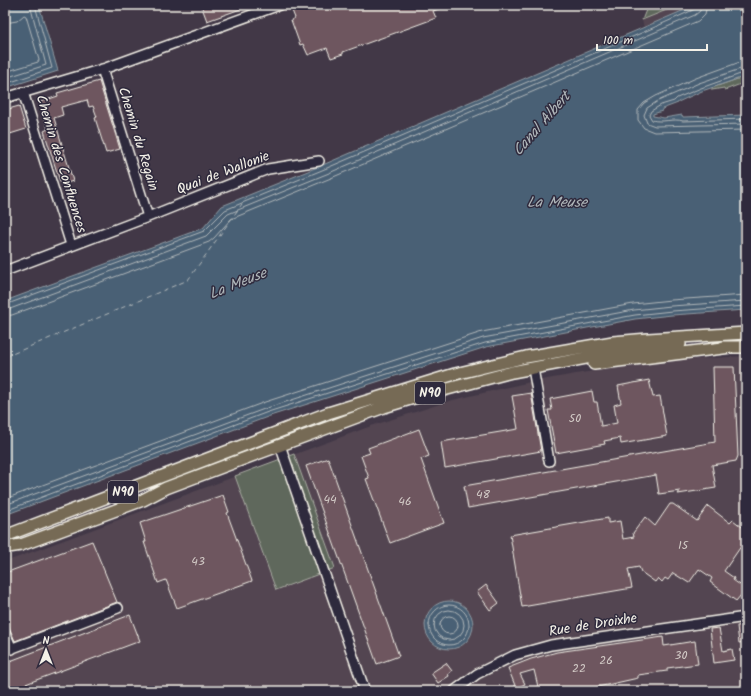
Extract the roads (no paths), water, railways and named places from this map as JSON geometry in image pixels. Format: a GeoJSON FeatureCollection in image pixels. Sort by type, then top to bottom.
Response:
{"type":"FeatureCollection","features":[{"type":"Feature","properties":{"kind":"main road"},"geometry":{"type":"LineString","coordinates":[[648,339],[699,330],[746,327]]}},
{"type":"Feature","properties":{"kind":"main road","name":"N90"},"geometry":{"type":"LineString","coordinates":[[6,544],[240,446],[351,405],[443,377],[514,360],[584,346],[648,339],[746,333]]}},
{"type":"Feature","properties":{"kind":"main road","name":"N90"},"geometry":{"type":"LineString","coordinates":[[6,544],[166,488],[384,408],[463,384],[512,372],[605,354],[678,344],[746,338]]}},
{"type":"Feature","properties":{"kind":"main road"},"geometry":{"type":"LineString","coordinates":[[605,354],[624,354],[704,346],[746,347]]}},
{"type":"Feature","properties":{"kind":"main road"},"geometry":{"type":"LineString","coordinates":[[312,434],[332,432],[436,398],[534,374],[623,359],[730,347]]}},
{"type":"Feature","properties":{"kind":"main road"},"geometry":{"type":"LineString","coordinates":[[280,446],[279,437],[283,434],[329,416],[351,405]]}},
{"type":"Feature","properties":{"kind":"street"},"geometry":{"type":"LineString","coordinates":[[5,98],[104,68],[280,5]]}},
{"type":"Feature","properties":{"kind":"street","name":"Chemin du Regain"},"geometry":{"type":"LineString","coordinates":[[104,68],[148,218]]}},
{"type":"Feature","properties":{"kind":"street","name":"Chemin des Confluences"},"geometry":{"type":"LineString","coordinates":[[23,92],[71,245]]}},
{"type":"Feature","properties":{"kind":"street","name":"Quai de Wallonie"},"geometry":{"type":"LineString","coordinates":[[5,271],[71,245],[148,218],[268,169],[319,161]]}},
{"type":"Feature","properties":{"kind":"street"},"geometry":{"type":"LineString","coordinates":[[534,374],[549,461]]}},
{"type":"Feature","properties":{"kind":"street"},"geometry":{"type":"LineString","coordinates":[[280,446],[365,691]]}},
{"type":"Feature","properties":{"kind":"street"},"geometry":{"type":"LineString","coordinates":[[5,632],[8,650],[118,608]]}},
{"type":"Feature","properties":{"kind":"street","name":"Rue de Droixhe"},"geometry":{"type":"LineString","coordinates":[[454,691],[477,674],[515,655],[551,645],[746,617]]}},
{"type":"Feature","properties":{"kind":"water"},"geometry":{"type":"Polygon","coordinates":[[[18,5],[39,5],[58,71],[5,88],[5,9],[18,5]]]}},
{"type":"Feature","properties":{"kind":"water","name":"La Meuse"},"geometry":{"type":"Polygon","coordinates":[[[696,5],[746,5],[746,76],[702,91],[662,109],[662,111],[653,114],[653,116],[664,118],[682,115],[683,117],[746,115],[746,310],[635,319],[486,347],[270,416],[5,515],[5,301],[203,228],[222,206],[325,164],[696,5]]]}},
{"type":"Feature","properties":{"kind":"water"},"geometry":{"type":"Polygon","coordinates":[[[449,601],[458,603],[466,608],[471,616],[473,625],[471,634],[466,642],[458,647],[449,649],[440,647],[432,642],[427,634],[425,625],[427,616],[432,608],[440,603],[449,601]]]}},
{"type":"Feature","properties":{"kind":"water label","name":"Canal Albert"},"geometry":{"type":"Point","coordinates":[542,124]}}]}
